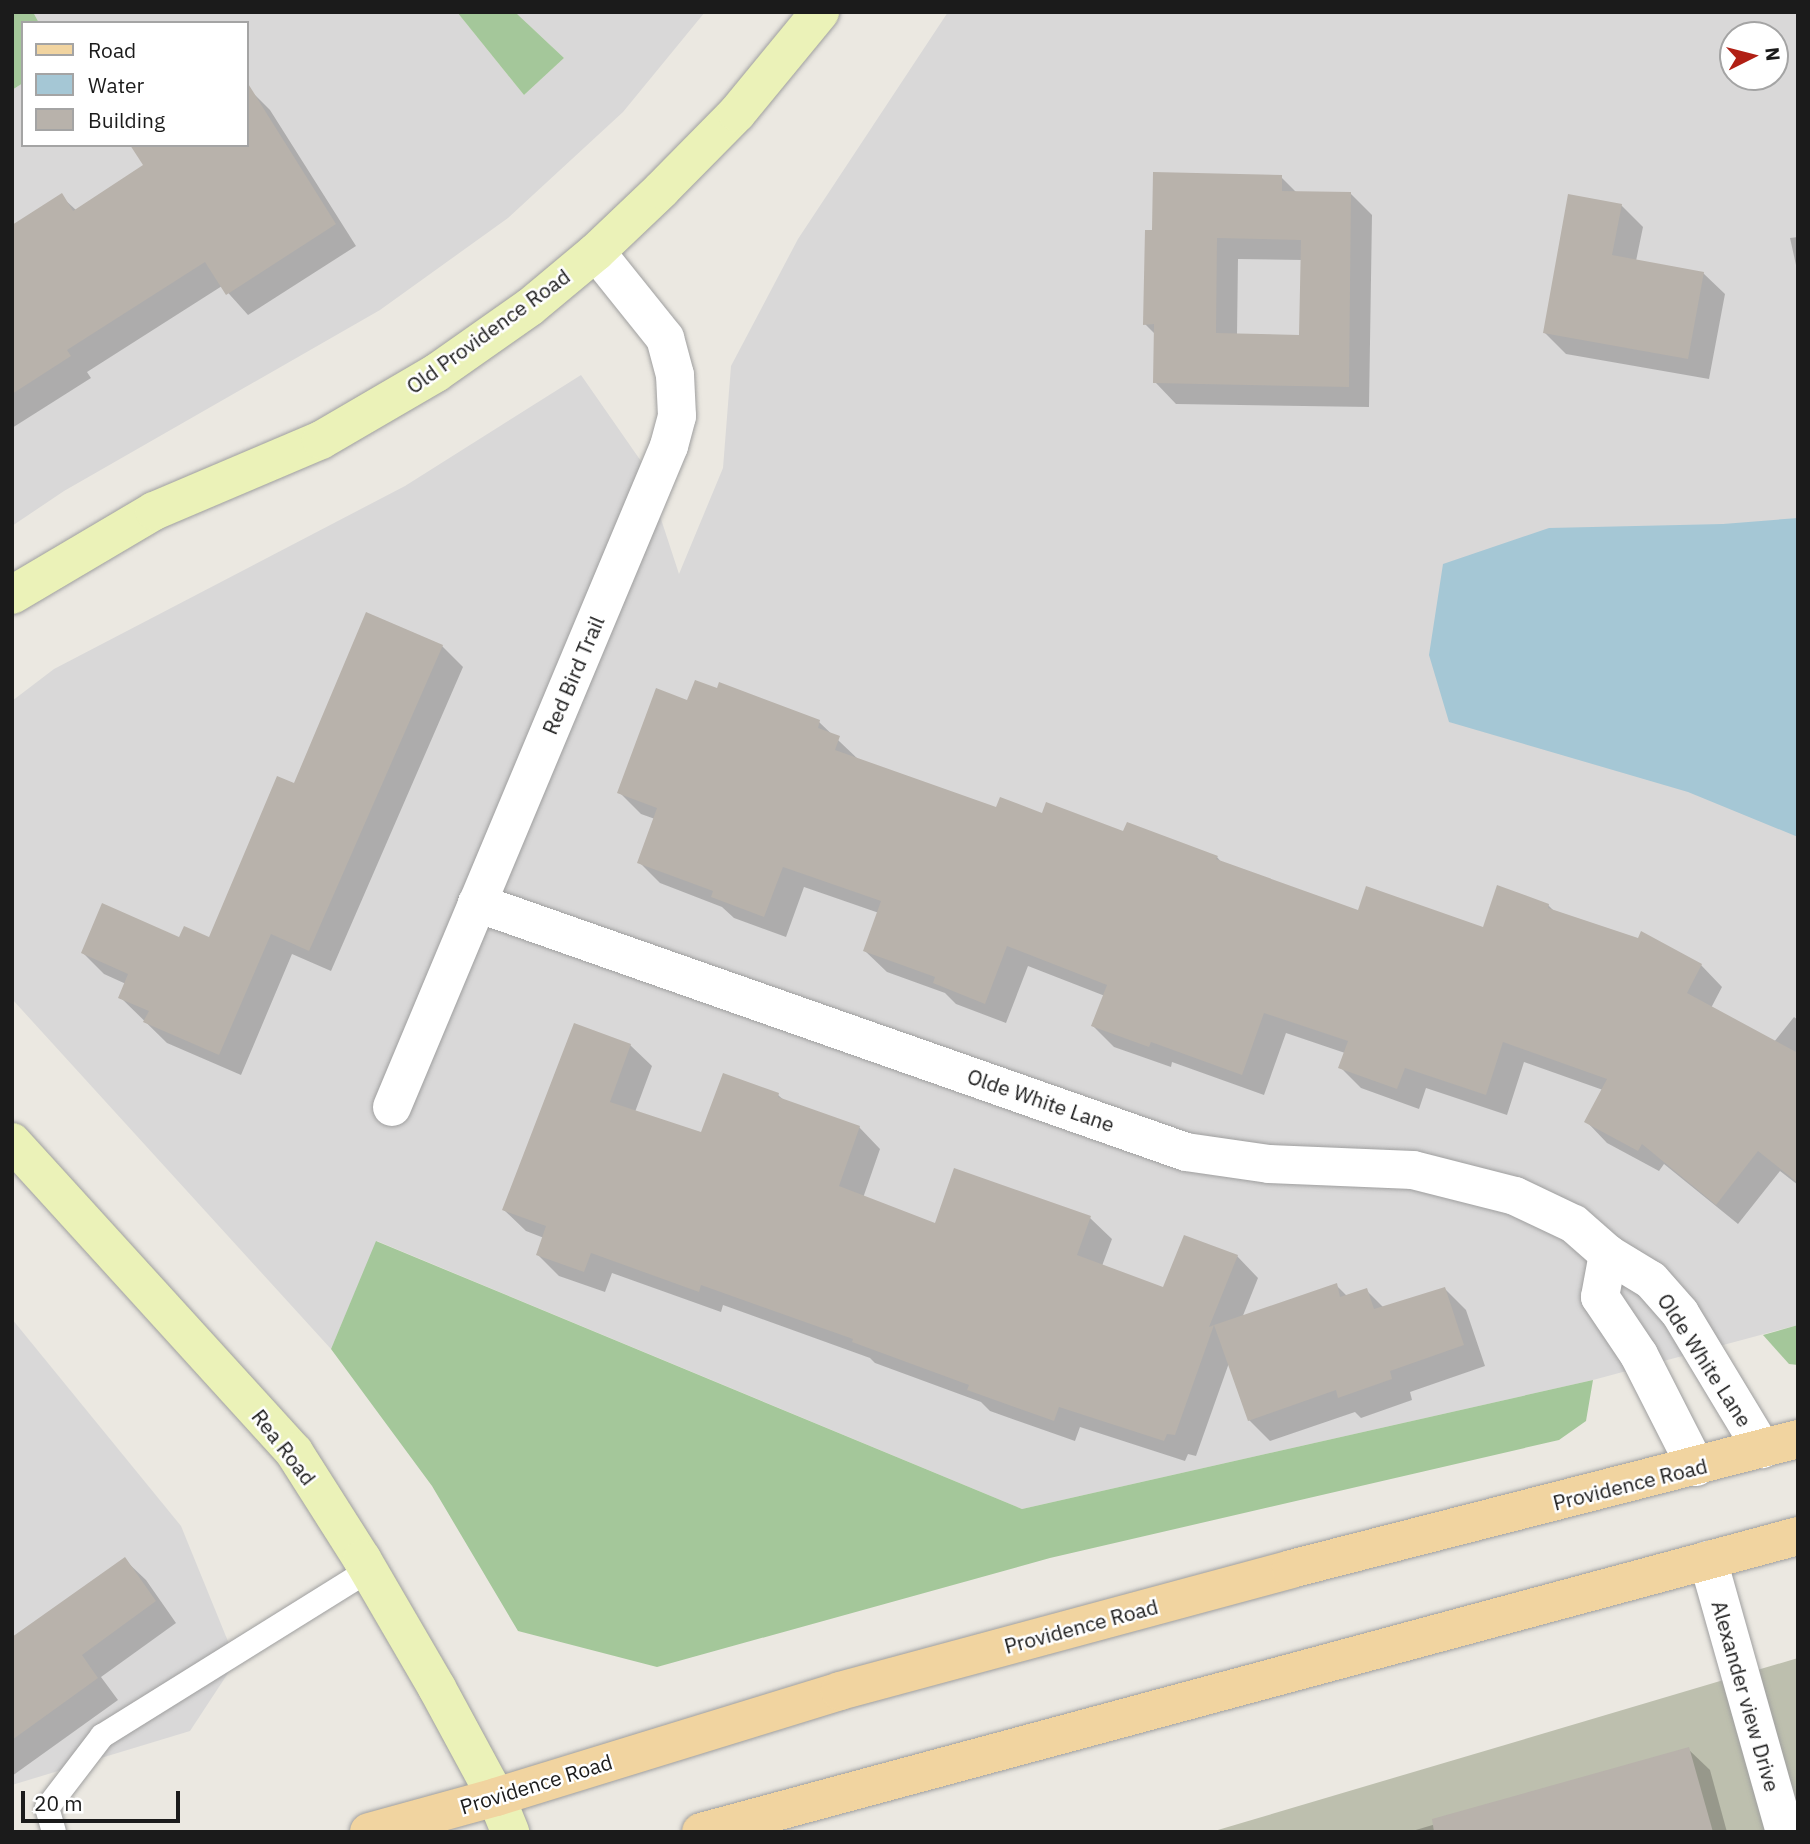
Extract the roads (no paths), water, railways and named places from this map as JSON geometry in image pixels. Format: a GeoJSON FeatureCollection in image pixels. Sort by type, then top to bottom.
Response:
{"type":"FeatureCollection","features":[{"type":"Feature","properties":{"kind":"main road","name":"Providence Road"},"geometry":{"type":"LineString","coordinates":[[369,1832],[503,1814],[839,1691],[1291,1569],[1780,1444]]}},
{"type":"Feature","properties":{"kind":"main road"},"geometry":{"type":"LineString","coordinates":[[701,1832],[1798,1536]]}},
{"type":"Feature","properties":{"kind":"street","name":"Old Providence Road"},"geometry":{"type":"LineString","coordinates":[[12,595],[154,511],[321,440],[436,373],[530,307],[596,251],[737,113],[820,12]]}},
{"type":"Feature","properties":{"kind":"street","name":"Red Bird Trail"},"geometry":{"type":"LineString","coordinates":[[392,1107],[669,446],[677,416],[675,375],[665,338],[596,251]]}},
{"type":"Feature","properties":{"kind":"street","name":"Olde White Lane"},"geometry":{"type":"LineString","coordinates":[[477,903],[1186,1152],[1269,1164],[1413,1170],[1515,1196],[1574,1224],[1608,1254],[1651,1280],[1680,1313],[1780,1444]]}},
{"type":"Feature","properties":{"kind":"street","name":"Rea Road"},"geometry":{"type":"LineString","coordinates":[[12,1142],[294,1452],[369,1570],[503,1814]]}},
{"type":"Feature","properties":{"kind":"street"},"geometry":{"type":"LineString","coordinates":[[1608,1254],[1600,1297],[1639,1355],[1696,1467]]}},
{"type":"Feature","properties":{"kind":"street","name":"Alexander view Drive"},"geometry":{"type":"LineString","coordinates":[[1708,1560],[1785,1832]]}},
{"type":"Feature","properties":{"kind":"lane"},"geometry":{"type":"LineString","coordinates":[[54,1832],[47,1808],[102,1736],[369,1570]]}},
{"type":"Feature","properties":{"kind":"water"},"geometry":{"type":"Polygon","coordinates":[[[1798,518],[1798,837],[1688,792],[1449,722],[1429,655],[1443,564],[1549,528],[1723,524],[1798,518]]]}}]}
